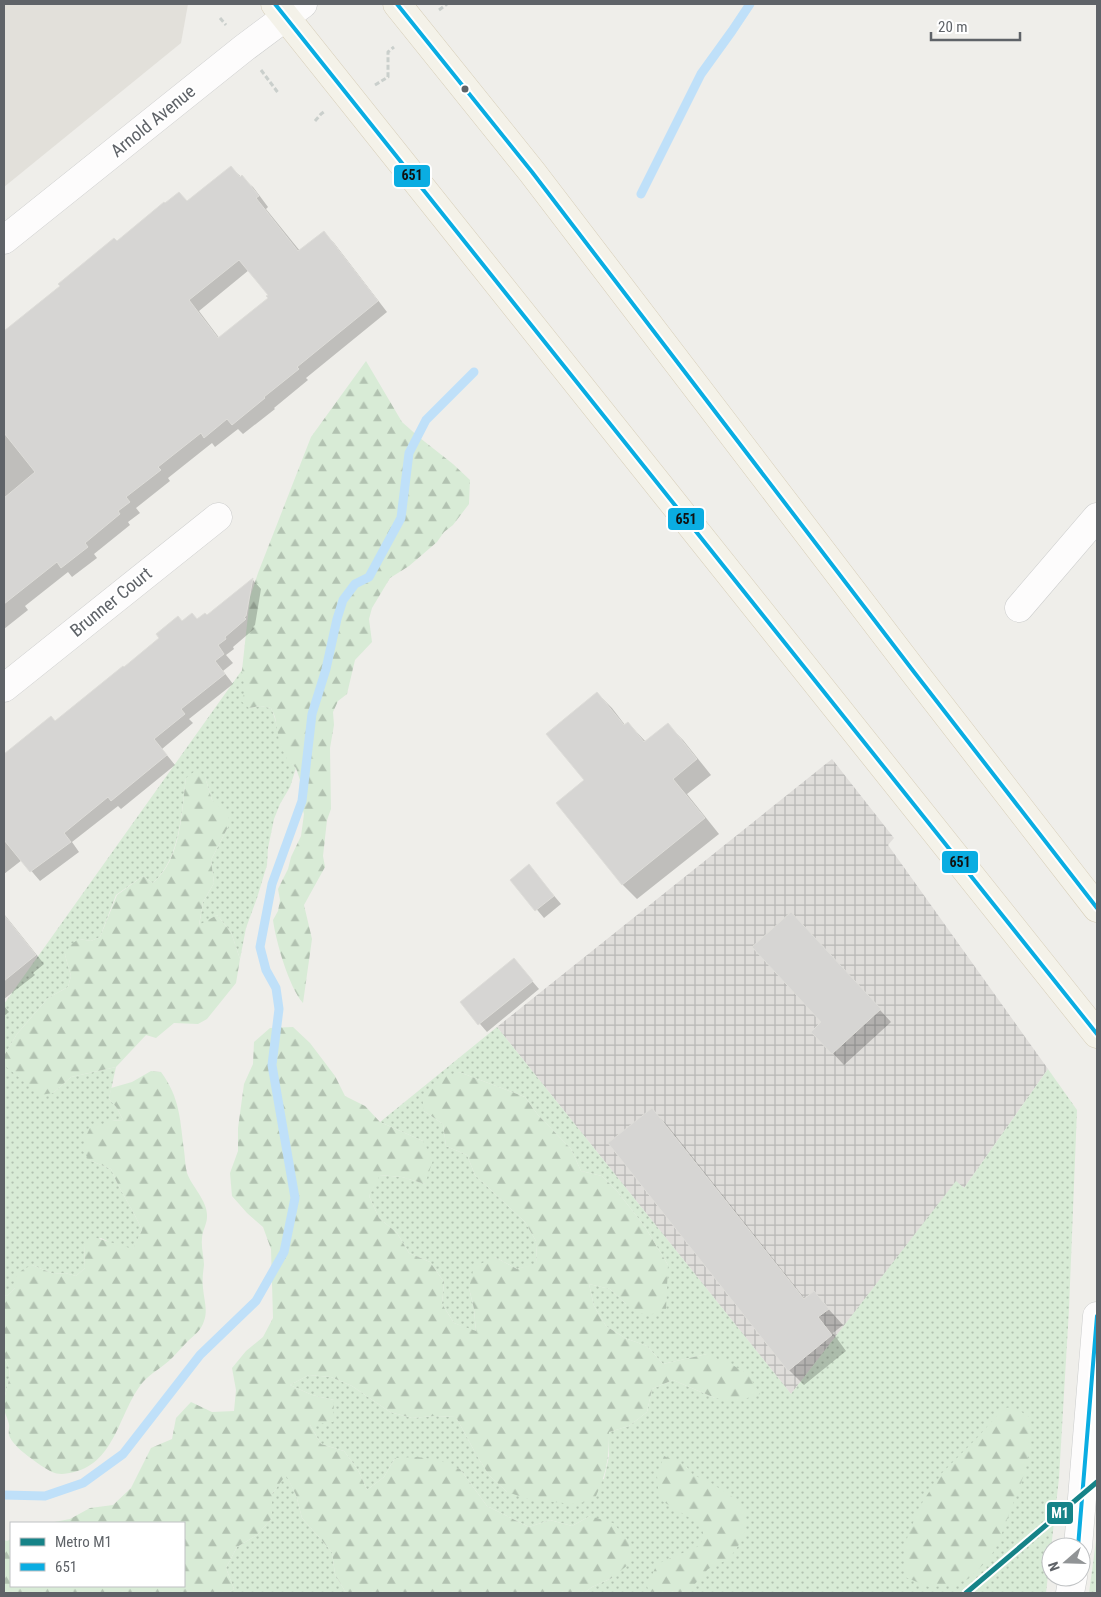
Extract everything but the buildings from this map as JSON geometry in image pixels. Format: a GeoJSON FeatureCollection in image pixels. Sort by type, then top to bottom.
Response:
{"type":"FeatureCollection","features":[{"type":"Feature","properties":{"kind":"main road"},"geometry":{"type":"LineString","coordinates":[[397,4],[538,180],[1096,907]]}},
{"type":"Feature","properties":{"kind":"main road"},"geometry":{"type":"LineString","coordinates":[[288,8],[1097,1034]]}},
{"type":"Feature","properties":{"kind":"street","name":"Arnold Avenue"},"geometry":{"type":"LineString","coordinates":[[4,240],[244,48],[288,8]]}},
{"type":"Feature","properties":{"kind":"street","name":"Brunner Court"},"geometry":{"type":"LineString","coordinates":[[4,688],[218,517]]}},
{"type":"Feature","properties":{"kind":"street"},"geometry":{"type":"LineString","coordinates":[[1019,608],[1097,517]]}},
{"type":"Feature","properties":{"kind":"street"},"geometry":{"type":"LineString","coordinates":[[1079,1537],[1097,1316]]}},
{"type":"Feature","properties":{"kind":"path"},"geometry":{"type":"LineString","coordinates":[[441,9],[446,4]]}},
{"type":"Feature","properties":{"kind":"path"},"geometry":{"type":"LineString","coordinates":[[378,83],[388,77],[388,52],[396,44]]}},
{"type":"Feature","properties":{"kind":"path"},"geometry":{"type":"LineString","coordinates":[[315,121],[321,114]]}},
{"type":"Feature","properties":{"kind":"shaded area"},"geometry":{"type":"Polygon","coordinates":[[[4,4],[188,4],[181,43],[4,187],[4,4]]]}},
{"type":"Feature","properties":{"kind":"shaded area"},"geometry":{"type":"Polygon","coordinates":[[[832,759],[894,838],[888,845],[1048,1069],[964,1188],[956,1182],[791,1394],[497,1027],[832,759]]]}},
{"type":"Feature","properties":{"kind":"green space"},"geometry":{"type":"Polygon","coordinates":[[[366,361],[402,422],[470,480],[469,504],[437,542],[409,566],[390,578],[372,608],[369,619],[372,642],[355,660],[347,694],[338,701],[333,712],[334,725],[330,748],[331,809],[327,820],[323,856],[325,867],[304,905],[312,939],[303,1003],[293,986],[284,964],[273,920],[278,911],[280,900],[278,889],[301,836],[304,814],[299,797],[300,780],[296,768],[287,759],[282,749],[275,717],[271,708],[260,706],[249,708],[241,701],[245,692],[242,670],[250,597],[311,437],[366,361]]]}},
{"type":"Feature","properties":{"kind":"green space"},"geometry":{"type":"Polygon","coordinates":[[[242,670],[249,708],[260,706],[271,708],[282,746],[289,760],[296,768],[290,787],[274,819],[268,848],[267,865],[246,928],[240,959],[231,932],[217,915],[199,926],[203,902],[214,883],[211,860],[228,827],[212,800],[205,777],[186,778],[178,834],[169,861],[162,872],[153,883],[143,876],[116,895],[100,937],[91,941],[79,939],[65,955],[71,976],[68,987],[48,998],[17,1034],[5,1054],[53,1093],[71,1077],[116,1067],[109,1099],[117,1108],[123,1120],[112,1121],[89,1160],[111,1169],[142,1230],[133,1250],[101,1238],[84,1245],[85,1268],[76,1276],[65,1273],[54,1274],[32,1265],[15,1288],[7,1296],[4,1295],[4,1004],[242,670]]]}},
{"type":"Feature","properties":{"kind":"green space"},"geometry":{"type":"Polygon","coordinates":[[[195,771],[205,777],[212,800],[229,816],[228,827],[211,860],[214,883],[203,902],[199,925],[217,915],[231,932],[240,959],[236,983],[207,1019],[198,1024],[174,1023],[156,1038],[146,1035],[116,1067],[71,1077],[53,1093],[40,1095],[4,1065],[5,1054],[17,1034],[48,998],[68,987],[71,976],[65,955],[70,945],[79,939],[91,941],[100,937],[117,895],[143,876],[153,883],[163,873],[175,848],[181,820],[186,778],[195,771]]]}},
{"type":"Feature","properties":{"kind":"green space"},"geometry":{"type":"Polygon","coordinates":[[[293,1027],[310,1043],[335,1076],[345,1096],[365,1106],[380,1122],[423,1141],[433,1160],[425,1184],[402,1177],[380,1175],[369,1196],[379,1218],[397,1233],[409,1253],[430,1262],[444,1282],[442,1304],[454,1323],[476,1331],[474,1309],[469,1288],[474,1267],[495,1257],[517,1269],[537,1263],[536,1241],[525,1222],[475,1175],[467,1155],[446,1146],[443,1124],[424,1111],[422,1096],[440,1078],[459,1072],[525,1097],[538,1115],[571,1149],[581,1171],[602,1176],[617,1191],[645,1227],[668,1265],[666,1310],[646,1316],[626,1304],[610,1289],[589,1284],[594,1306],[606,1326],[625,1338],[647,1346],[663,1364],[707,1354],[729,1363],[748,1374],[760,1394],[738,1401],[715,1398],[673,1380],[652,1389],[647,1412],[629,1426],[609,1432],[606,1468],[594,1501],[572,1504],[528,1499],[507,1492],[489,1475],[456,1417],[412,1418],[390,1412],[352,1386],[331,1377],[309,1375],[290,1385],[312,1395],[334,1400],[333,1422],[310,1425],[321,1444],[344,1451],[358,1470],[367,1490],[384,1477],[395,1458],[417,1457],[439,1460],[460,1469],[487,1506],[529,1527],[550,1520],[572,1526],[590,1516],[613,1523],[629,1541],[630,1563],[612,1578],[592,1587],[584,1593],[346,1593],[335,1574],[332,1552],[302,1518],[296,1495],[286,1475],[272,1494],[272,1518],[257,1535],[237,1547],[226,1568],[234,1589],[228,1593],[4,1593],[4,1540],[10,1540],[10,1587],[185,1587],[185,1522],[54,1522],[70,1519],[90,1508],[113,1505],[131,1488],[151,1448],[172,1439],[176,1418],[191,1402],[212,1412],[234,1411],[236,1390],[232,1368],[246,1351],[263,1337],[273,1318],[271,1249],[263,1227],[232,1196],[230,1173],[238,1151],[238,1128],[244,1084],[253,1064],[254,1042],[270,1028],[293,1027]]]}},
{"type":"Feature","properties":{"kind":"green space"},"geometry":{"type":"Polygon","coordinates":[[[497,1027],[791,1394],[956,1181],[964,1188],[1048,1069],[1077,1110],[1069,1309],[1059,1478],[1052,1537],[1041,1537],[1041,1587],[1047,1587],[1046,1593],[584,1593],[592,1587],[612,1578],[590,1516],[572,1526],[550,1520],[529,1527],[487,1506],[460,1469],[395,1458],[384,1477],[367,1490],[358,1470],[344,1451],[321,1444],[310,1425],[334,1400],[312,1395],[290,1385],[309,1375],[331,1377],[352,1386],[390,1412],[412,1418],[456,1417],[489,1475],[507,1492],[604,1479],[609,1456],[609,1432],[629,1426],[647,1412],[652,1389],[673,1380],[715,1398],[707,1354],[663,1364],[647,1346],[625,1338],[606,1326],[594,1306],[589,1284],[610,1289],[626,1304],[668,1265],[645,1227],[617,1191],[602,1176],[581,1171],[571,1149],[538,1115],[525,1097],[459,1072],[424,1111],[443,1124],[446,1146],[467,1155],[475,1175],[525,1222],[536,1241],[537,1264],[517,1269],[495,1257],[469,1288],[474,1309],[476,1332],[454,1323],[442,1304],[444,1282],[430,1262],[409,1253],[397,1233],[379,1218],[369,1196],[379,1175],[402,1177],[425,1184],[423,1141],[380,1122],[497,1027]]]}},
{"type":"Feature","properties":{"kind":"green space"},"geometry":{"type":"Polygon","coordinates":[[[151,1071],[161,1072],[176,1100],[187,1173],[207,1211],[202,1242],[205,1317],[197,1333],[143,1382],[108,1447],[99,1458],[88,1466],[74,1472],[54,1473],[28,1456],[15,1445],[9,1435],[9,1425],[4,1405],[10,1374],[4,1359],[4,1295],[7,1296],[15,1288],[15,1278],[22,1270],[32,1265],[54,1274],[65,1273],[76,1276],[85,1268],[84,1245],[90,1236],[133,1249],[142,1230],[111,1169],[89,1160],[83,1151],[85,1138],[90,1128],[112,1121],[123,1120],[117,1108],[109,1099],[111,1088],[132,1082],[151,1071]]]}},
{"type":"Feature","properties":{"kind":"green space"},"geometry":{"type":"Polygon","coordinates":[[[4,1359],[9,1368],[9,1373],[4,1400],[4,1359]]]}},
{"type":"Feature","properties":{"kind":"green space"},"geometry":{"type":"Polygon","coordinates":[[[1014,1407],[1029,1417],[1030,1445],[1025,1472],[999,1541],[990,1558],[968,1579],[952,1585],[929,1587],[905,1577],[905,1549],[908,1534],[923,1501],[942,1473],[1004,1408],[1014,1407]]]}},
{"type":"Feature","properties":{"kind":"green space"},"geometry":{"type":"Polygon","coordinates":[[[664,1456],[686,1466],[694,1476],[705,1479],[737,1500],[745,1511],[743,1539],[729,1559],[708,1569],[687,1593],[649,1593],[647,1586],[657,1564],[699,1546],[704,1537],[701,1525],[659,1499],[657,1476],[664,1456]]]}},
{"type":"Feature","properties":{"kind":"green space"},"geometry":{"type":"Polygon","coordinates":[[[286,1474],[296,1495],[302,1518],[332,1552],[335,1574],[346,1593],[228,1593],[234,1589],[226,1568],[237,1547],[257,1535],[272,1518],[272,1494],[286,1474]]]}},
{"type":"Feature","properties":{"kind":"green space"},"geometry":{"type":"Polygon","coordinates":[[[1097,1533],[1097,1593],[1089,1593],[1097,1533]]]}},
{"type":"Feature","properties":{"kind":"waterway"},"geometry":{"type":"LineString","coordinates":[[641,194],[701,74],[750,4]]}},
{"type":"Feature","properties":{"kind":"waterway"},"geometry":{"type":"LineString","coordinates":[[4,1495],[45,1496],[83,1483],[123,1454],[200,1355],[256,1301],[284,1252],[295,1198],[272,1065],[279,1009],[276,988],[266,970],[260,947],[272,884],[302,801],[312,714],[326,669],[343,600],[355,584],[369,577],[401,518],[409,453],[426,420],[474,372]]}},
{"type":"Feature","properties":{"kind":"metro line","name":"M1"},"geometry":{"type":"LineString","coordinates":[[966,1593],[1097,1482]]}},
{"type":"Feature","properties":{"kind":"transit line","name":"651"},"geometry":{"type":"LineString","coordinates":[[275,4],[1097,1034]]}},
{"type":"Feature","properties":{"kind":"transit line","name":"651"},"geometry":{"type":"LineString","coordinates":[[397,4],[532,172],[1097,908]]}},
{"type":"Feature","properties":{"kind":"transit line","name":"651"},"geometry":{"type":"LineString","coordinates":[[1079,1537],[1097,1316]]}}]}
